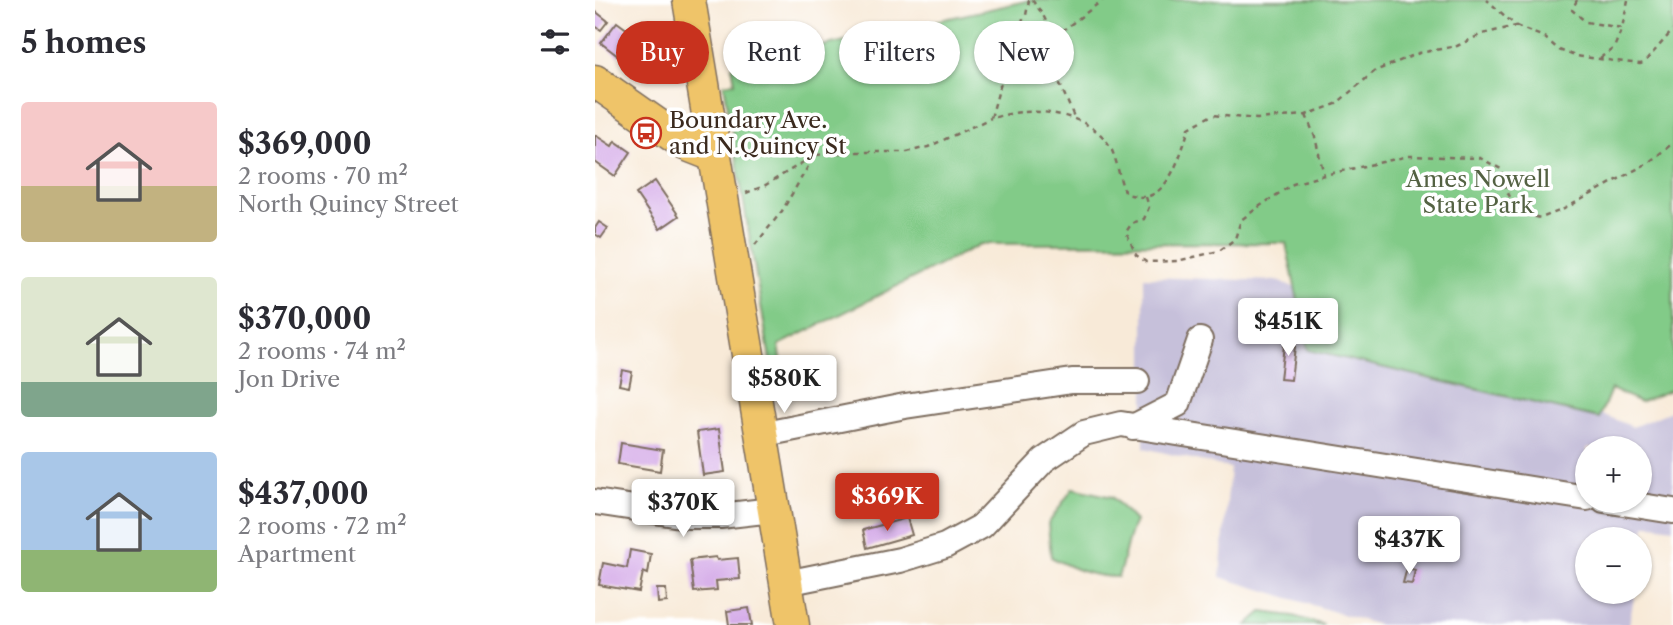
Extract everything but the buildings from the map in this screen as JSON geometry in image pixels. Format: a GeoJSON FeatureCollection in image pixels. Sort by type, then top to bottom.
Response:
{"type":"FeatureCollection","features":[{"type":"Feature","properties":{"kind":"main road"},"geometry":{"type":"LineString","coordinates":[[689,0],[793,625]]}},
{"type":"Feature","properties":{"kind":"main road"},"geometry":{"type":"LineString","coordinates":[[595,80],[685,144],[713,155]]}},
{"type":"Feature","properties":{"kind":"street"},"geometry":{"type":"LineString","coordinates":[[1133,427],[1178,404],[1200,340]]}},
{"type":"Feature","properties":{"kind":"street"},"geometry":{"type":"LineString","coordinates":[[760,435],[905,406],[1058,383],[1137,381]]}},
{"type":"Feature","properties":{"kind":"street"},"geometry":{"type":"LineString","coordinates":[[786,583],[900,560],[945,546],[982,526],[1044,460],[1084,433],[1121,424],[1575,496]]}},
{"type":"Feature","properties":{"kind":"street"},"geometry":{"type":"LineString","coordinates":[[595,502],[687,516],[720,516],[773,510]]}},
{"type":"Feature","properties":{"kind":"street"},"geometry":{"type":"LineString","coordinates":[[1652,508],[1673,511]]}},
{"type":"Feature","properties":{"kind":"path"},"geometry":{"type":"LineString","coordinates":[[992,118],[1010,40],[1025,15],[1030,0],[1046,21]]}},
{"type":"Feature","properties":{"kind":"path"},"geometry":{"type":"LineString","coordinates":[[1074,22],[1103,0]]}},
{"type":"Feature","properties":{"kind":"path"},"geometry":{"type":"LineString","coordinates":[[1487,0],[1516,26],[1544,37],[1567,53],[1599,59],[1644,63],[1673,30]]}},
{"type":"Feature","properties":{"kind":"path"},"geometry":{"type":"LineString","coordinates":[[1577,0],[1572,10],[1585,22],[1622,28]]}},
{"type":"Feature","properties":{"kind":"path"},"geometry":{"type":"LineString","coordinates":[[1599,59],[1614,48],[1628,0]]}},
{"type":"Feature","properties":{"kind":"path"},"geometry":{"type":"LineString","coordinates":[[723,213],[744,193],[764,186],[815,155],[928,147],[992,118],[1025,111],[1074,117],[1099,133],[1113,152],[1119,182],[1126,194],[1146,197],[1155,193],[1169,179],[1183,150],[1189,128],[1212,115],[1257,119],[1306,115],[1336,104],[1375,71],[1419,53],[1457,46],[1482,34],[1516,26]]}},
{"type":"Feature","properties":{"kind":"path"},"geometry":{"type":"LineString","coordinates":[[1060,84],[1074,117]]}},
{"type":"Feature","properties":{"kind":"path"},"geometry":{"type":"LineString","coordinates":[[1306,115],[1315,136],[1324,175]]}},
{"type":"Feature","properties":{"kind":"path"},"geometry":{"type":"LineString","coordinates":[[1146,197],[1149,207],[1144,219],[1132,223],[1126,232],[1136,255],[1146,262],[1177,261],[1219,251],[1235,239],[1241,220],[1260,206],[1293,184],[1324,175],[1409,156],[1480,158],[1501,169],[1507,191],[1518,214],[1541,219],[1648,163],[1673,143]]}},
{"type":"Feature","properties":{"kind":"path"},"geometry":{"type":"LineString","coordinates":[[733,271],[782,211],[815,155]]}},
{"type":"Feature","properties":{"kind":"shaded area"},"geometry":{"type":"Polygon","coordinates":[[[1144,277],[1279,281],[1633,427],[1673,410],[1673,528],[1646,524],[1646,527],[1575,527],[1575,604],[1633,604],[1629,625],[1378,625],[1220,577],[1230,468],[1144,448],[1144,277]]]}},
{"type":"Feature","properties":{"kind":"green space","name":"Ames Nowell State Park"},"geometry":{"type":"Polygon","coordinates":[[[1031,0],[1673,0],[1673,389],[1640,402],[1611,389],[1599,418],[1308,350],[1286,243],[981,244],[779,345],[786,389],[776,395],[724,84],[825,84],[825,45],[839,42],[839,84],[960,84],[960,21],[936,21],[1031,0]]]}},
{"type":"Feature","properties":{"kind":"green space"},"geometry":{"type":"Polygon","coordinates":[[[1073,488],[1112,497],[1135,521],[1118,577],[1083,572],[1051,557],[1048,524],[1073,488]]]}},
{"type":"Feature","properties":{"kind":"green space"},"geometry":{"type":"Polygon","coordinates":[[[1262,612],[1293,616],[1324,625],[1247,625],[1262,612]]]}},
{"type":"Feature","properties":{"kind":"place","name":"Boundary Ave. and N.Quincy St"},"geometry":{"type":"Point","coordinates":[646,133]}}]}
